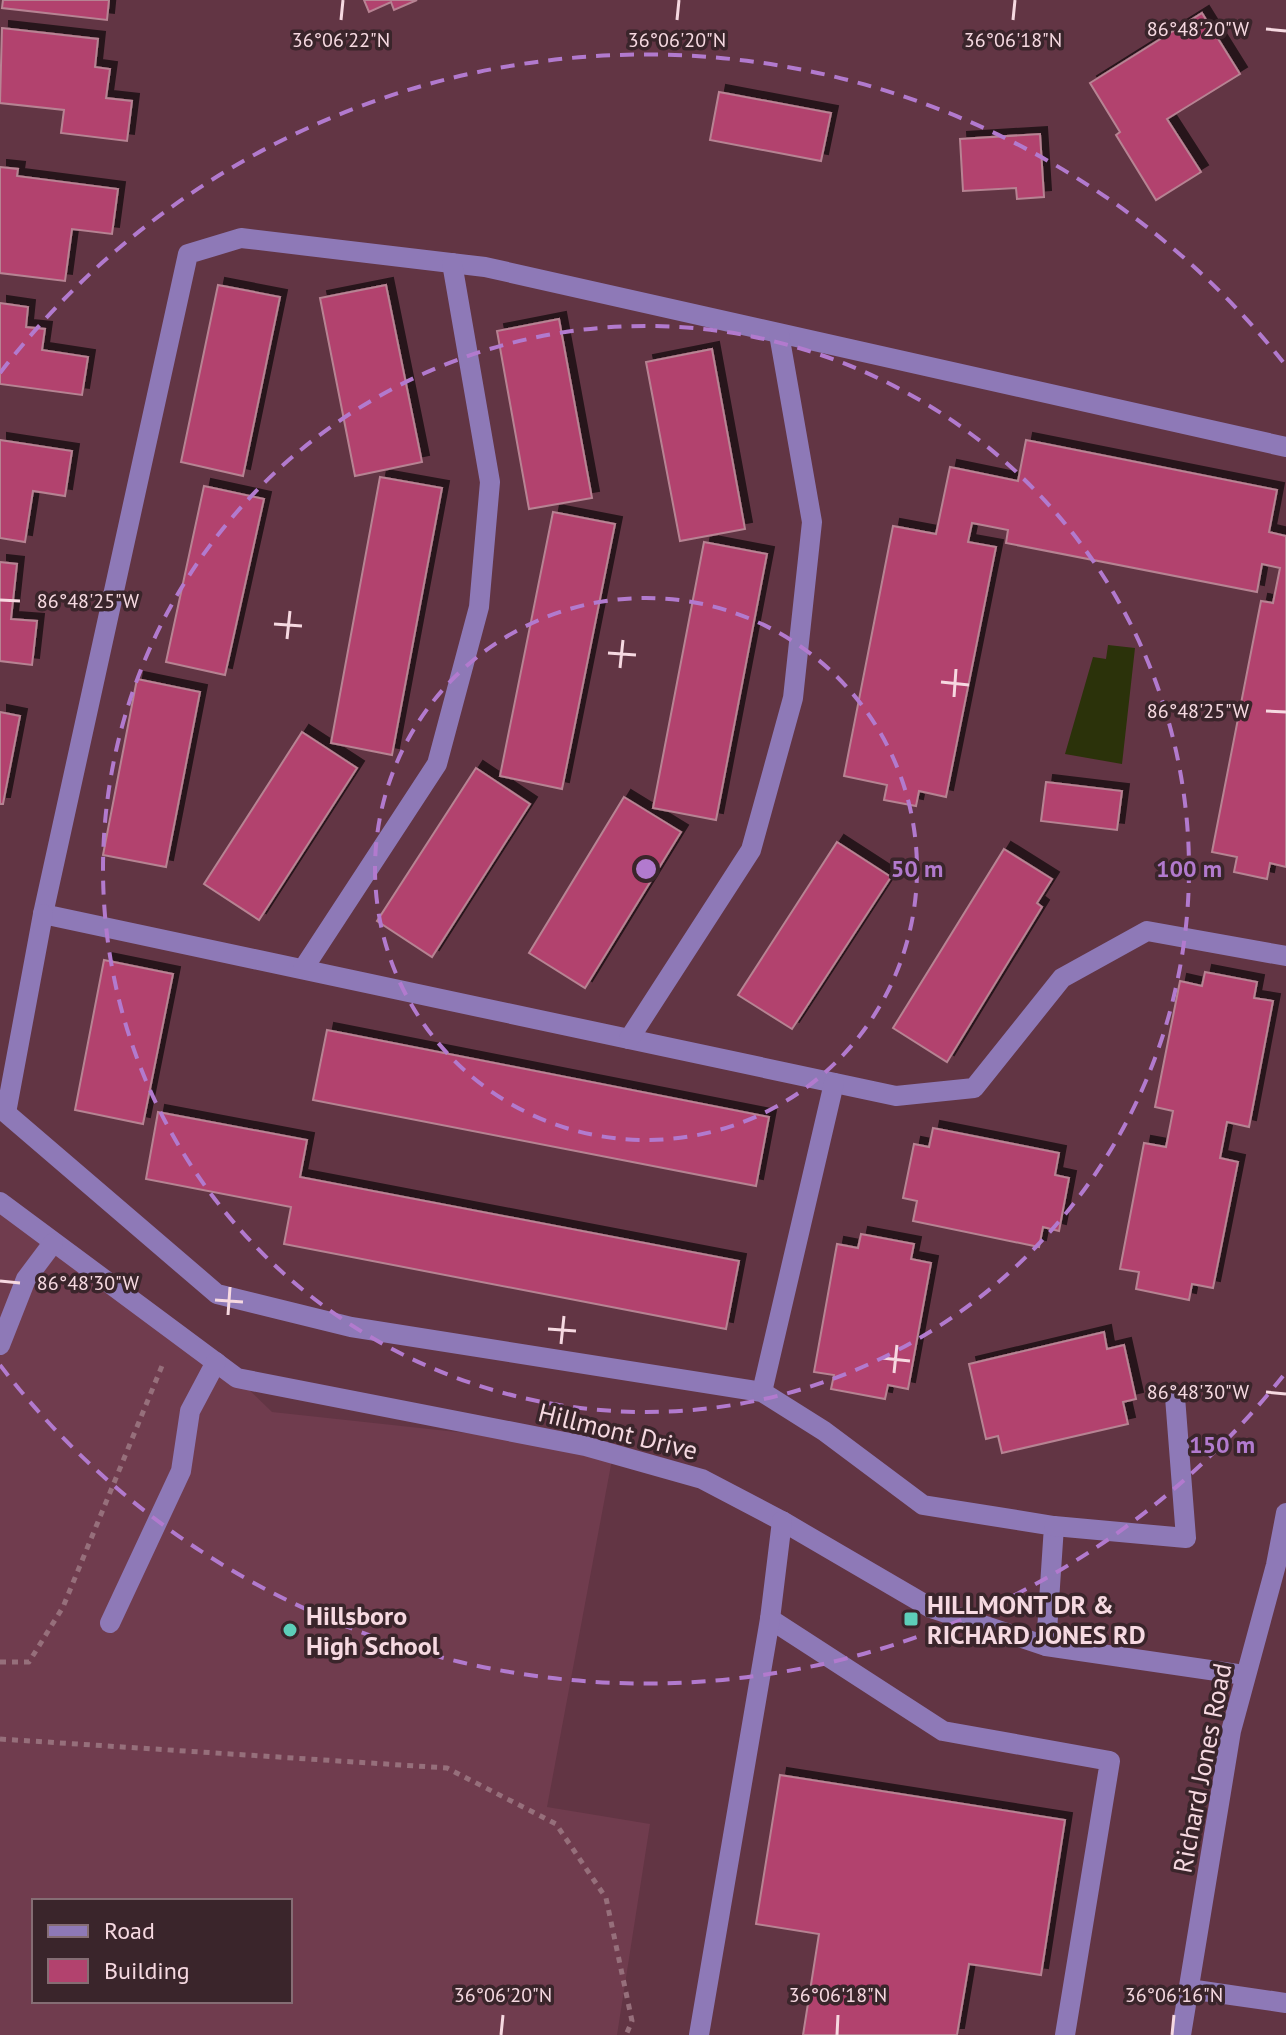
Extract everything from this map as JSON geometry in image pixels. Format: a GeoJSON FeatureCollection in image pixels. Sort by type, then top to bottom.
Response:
{"type":"FeatureCollection","features":[{"type":"Feature","properties":{"kind":"street"},"geometry":{"type":"LineString","coordinates":[[1175,1397],[1186,1538],[1054,1526],[923,1505],[824,1431],[762,1392],[351,1327],[217,1294],[6,1113],[43,914],[188,254],[241,238],[485,267],[1286,447]]}},
{"type":"Feature","properties":{"kind":"street"},"geometry":{"type":"LineString","coordinates":[[303,969],[437,764],[479,607],[490,482],[452,263]]}},
{"type":"Feature","properties":{"kind":"street"},"geometry":{"type":"LineString","coordinates":[[629,1039],[751,850],[793,698],[812,522],[779,334]]}},
{"type":"Feature","properties":{"kind":"street"},"geometry":{"type":"LineString","coordinates":[[43,914],[896,1096],[974,1088],[1062,978],[1147,931],[1286,956]]}},
{"type":"Feature","properties":{"kind":"street"},"geometry":{"type":"LineString","coordinates":[[762,1392],[834,1083]]}},
{"type":"Feature","properties":{"kind":"street","name":"Hillmont Drive"},"geometry":{"type":"LineString","coordinates":[[0,1202],[237,1378],[585,1446],[702,1479],[782,1521],[931,1608],[1046,1646],[1244,1675]]}},
{"type":"Feature","properties":{"kind":"street"},"geometry":{"type":"LineString","coordinates":[[0,1345],[26,1279],[53,1243]]}},
{"type":"Feature","properties":{"kind":"street"},"geometry":{"type":"LineString","coordinates":[[110,1623],[181,1471],[190,1411],[216,1362]]}},
{"type":"Feature","properties":{"kind":"street","name":"Richard Jones Road"},"geometry":{"type":"LineString","coordinates":[[1181,2035],[1231,1731],[1244,1675],[1281,1566],[1286,1513]]}},
{"type":"Feature","properties":{"kind":"street"},"geometry":{"type":"LineString","coordinates":[[699,2035],[770,1619],[782,1521]]}},
{"type":"Feature","properties":{"kind":"street"},"geometry":{"type":"LineString","coordinates":[[1046,1646],[1054,1526]]}},
{"type":"Feature","properties":{"kind":"street"},"geometry":{"type":"LineString","coordinates":[[770,1619],[943,1731],[1110,1761],[1065,2035]]}},
{"type":"Feature","properties":{"kind":"street"},"geometry":{"type":"LineString","coordinates":[[1189,1989],[1286,2003]]}},
{"type":"Feature","properties":{"kind":"path"},"geometry":{"type":"LineString","coordinates":[[0,1662],[29,1662],[63,1607],[164,1361]]}},
{"type":"Feature","properties":{"kind":"path"},"geometry":{"type":"LineString","coordinates":[[0,1739],[447,1768],[556,1824],[606,1898],[632,2021],[626,2035]]}},
{"type":"Feature","properties":{"kind":"shaded area"},"geometry":{"type":"Polygon","coordinates":[[[1108,645],[1135,648],[1122,764],[1065,754],[1093,657],[1106,659],[1108,645]]]}},
{"type":"Feature","properties":{"kind":"shaded area","name":"Hillsboro High School"},"geometry":{"type":"Polygon","coordinates":[[[0,1202],[237,1378],[272,1412],[585,1446],[613,1454],[547,1807],[650,1824],[617,2035],[0,2035],[0,1202]]]}},
{"type":"Feature","properties":{"kind":"building"},"geometry":{"type":"Polygon","coordinates":[[[3,0],[109,0],[107,20],[2,8],[3,0]]]}},
{"type":"Feature","properties":{"kind":"building"},"geometry":{"type":"Polygon","coordinates":[[[364,0],[417,0],[394,10],[391,2],[369,12],[364,0]]]}},
{"type":"Feature","properties":{"kind":"building"},"geometry":{"type":"Polygon","coordinates":[[[1202,13],[1240,74],[1167,119],[1201,172],[1156,200],[1116,135],[1120,132],[1090,83],[1202,13]]]}},
{"type":"Feature","properties":{"kind":"building"},"geometry":{"type":"Polygon","coordinates":[[[2,28],[98,39],[95,67],[110,69],[106,98],[132,101],[127,141],[61,133],[64,110],[0,103],[2,28]]]}},
{"type":"Feature","properties":{"kind":"building"},"geometry":{"type":"Polygon","coordinates":[[[719,92],[831,113],[821,161],[710,140],[719,92]]]}},
{"type":"Feature","properties":{"kind":"building"},"geometry":{"type":"Polygon","coordinates":[[[1040,134],[1044,197],[1017,199],[1016,188],[963,191],[960,139],[1040,134]]]}},
{"type":"Feature","properties":{"kind":"building"},"geometry":{"type":"Polygon","coordinates":[[[0,167],[18,169],[17,176],[118,189],[112,234],[72,229],[65,281],[0,273],[0,167]]]}},
{"type":"Feature","properties":{"kind":"building"},"geometry":{"type":"Polygon","coordinates":[[[218,285],[280,297],[243,476],[181,462],[218,285]]]}},
{"type":"Feature","properties":{"kind":"building"},"geometry":{"type":"Polygon","coordinates":[[[386,285],[422,462],[355,476],[320,298],[386,285]]]}},
{"type":"Feature","properties":{"kind":"building"},"geometry":{"type":"Polygon","coordinates":[[[0,303],[28,307],[26,327],[45,329],[42,350],[88,357],[82,395],[0,384],[0,303]]]}},
{"type":"Feature","properties":{"kind":"building"},"geometry":{"type":"Polygon","coordinates":[[[559,319],[592,498],[529,509],[497,331],[559,319]]]}},
{"type":"Feature","properties":{"kind":"building"},"geometry":{"type":"Polygon","coordinates":[[[712,349],[745,529],[680,541],[646,362],[712,349]]]}},
{"type":"Feature","properties":{"kind":"building"},"geometry":{"type":"Polygon","coordinates":[[[0,440],[72,451],[65,496],[33,491],[25,542],[0,538],[0,440]]]}},
{"type":"Feature","properties":{"kind":"building"},"geometry":{"type":"Polygon","coordinates":[[[1026,440],[1277,490],[1269,532],[1286,536],[1286,867],[1270,863],[1267,879],[1234,872],[1237,857],[1212,852],[1261,601],[1273,603],[1280,568],[1262,564],[1257,592],[1006,543],[1008,530],[972,523],[968,542],[996,547],[946,797],[919,791],[916,806],[884,800],[887,785],[844,776],[893,526],[936,534],[950,467],[1018,481],[1026,440]]]}},
{"type":"Feature","properties":{"kind":"building"},"geometry":{"type":"Polygon","coordinates":[[[380,477],[442,488],[392,755],[331,743],[380,477]]]}},
{"type":"Feature","properties":{"kind":"building"},"geometry":{"type":"Polygon","coordinates":[[[204,486],[264,499],[225,675],[166,662],[204,486]]]}},
{"type":"Feature","properties":{"kind":"building"},"geometry":{"type":"Polygon","coordinates":[[[553,512],[615,524],[562,789],[500,776],[553,512]]]}},
{"type":"Feature","properties":{"kind":"building"},"geometry":{"type":"Polygon","coordinates":[[[704,542],[767,554],[716,820],[653,808],[704,542]]]}},
{"type":"Feature","properties":{"kind":"building"},"geometry":{"type":"Polygon","coordinates":[[[0,562],[17,564],[11,619],[37,621],[32,665],[0,661],[0,562]]]}},
{"type":"Feature","properties":{"kind":"building"},"geometry":{"type":"Polygon","coordinates":[[[137,679],[200,692],[166,867],[103,855],[137,679]]]}},
{"type":"Feature","properties":{"kind":"building"},"geometry":{"type":"Polygon","coordinates":[[[0,712],[20,716],[3,804],[0,804],[0,712]]]}},
{"type":"Feature","properties":{"kind":"building"},"geometry":{"type":"Polygon","coordinates":[[[302,732],[357,768],[259,920],[204,884],[302,732]]]}},
{"type":"Feature","properties":{"kind":"building"},"geometry":{"type":"Polygon","coordinates":[[[476,768],[530,804],[432,957],[377,921],[476,768]]]}},
{"type":"Feature","properties":{"kind":"building"},"geometry":{"type":"Polygon","coordinates":[[[1046,782],[1122,791],[1117,830],[1041,821],[1046,782]]]}},
{"type":"Feature","properties":{"kind":"building"},"geometry":{"type":"Polygon","coordinates":[[[624,797],[681,832],[585,988],[529,953],[624,797]]]}},
{"type":"Feature","properties":{"kind":"building"},"geometry":{"type":"Polygon","coordinates":[[[837,842],[891,877],[792,1029],[738,995],[837,842]]]}},
{"type":"Feature","properties":{"kind":"building"},"geometry":{"type":"Polygon","coordinates":[[[1004,849],[1052,879],[1037,903],[1042,907],[947,1062],[893,1028],[1004,849]]]}},
{"type":"Feature","properties":{"kind":"building"},"geometry":{"type":"Polygon","coordinates":[[[104,960],[173,974],[143,1124],[75,1110],[104,960]]]}},
{"type":"Feature","properties":{"kind":"building"},"geometry":{"type":"Polygon","coordinates":[[[1205,972],[1257,982],[1254,998],[1273,1001],[1249,1127],[1227,1122],[1220,1158],[1238,1162],[1213,1288],[1192,1284],[1189,1300],[1136,1289],[1139,1272],[1120,1269],[1144,1143],[1166,1147],[1173,1111],[1155,1107],[1180,981],[1202,986],[1205,972]]]}},
{"type":"Feature","properties":{"kind":"building"},"geometry":{"type":"Polygon","coordinates":[[[327,1030],[769,1117],[756,1186],[313,1100],[327,1030]]]}},
{"type":"Feature","properties":{"kind":"building"},"geometry":{"type":"Polygon","coordinates":[[[158,1112],[307,1140],[300,1177],[739,1261],[726,1329],[284,1244],[291,1207],[146,1179],[158,1112]]]}},
{"type":"Feature","properties":{"kind":"building"},"geometry":{"type":"Polygon","coordinates":[[[933,1128],[1059,1153],[1055,1175],[1069,1178],[1059,1231],[1043,1227],[1039,1247],[913,1221],[917,1201],[903,1198],[914,1144],[929,1147],[933,1128]]]}},
{"type":"Feature","properties":{"kind":"building"},"geometry":{"type":"Polygon","coordinates":[[[861,1234],[914,1244],[911,1259],[931,1263],[908,1389],[888,1385],[885,1399],[831,1389],[834,1375],[814,1372],[837,1244],[858,1248],[861,1234]]]}},
{"type":"Feature","properties":{"kind":"building"},"geometry":{"type":"Polygon","coordinates":[[[1104,1332],[1107,1349],[1124,1345],[1136,1399],[1123,1402],[1128,1424],[1002,1453],[998,1436],[986,1439],[969,1364],[1104,1332]]]}},
{"type":"Feature","properties":{"kind":"building"},"geometry":{"type":"Polygon","coordinates":[[[780,1775],[1065,1820],[1041,1975],[969,1964],[957,2035],[803,2035],[819,1934],[756,1924],[780,1775]]]}},
{"type":"Feature","properties":{"kind":"place","name":"HILLMONT DR & RICHARD JONES RD"},"geometry":{"type":"Point","coordinates":[911,1619]}},
{"type":"Feature","properties":{"kind":"place","name":"Hillsboro High School"},"geometry":{"type":"Point","coordinates":[290,1630]}}]}
